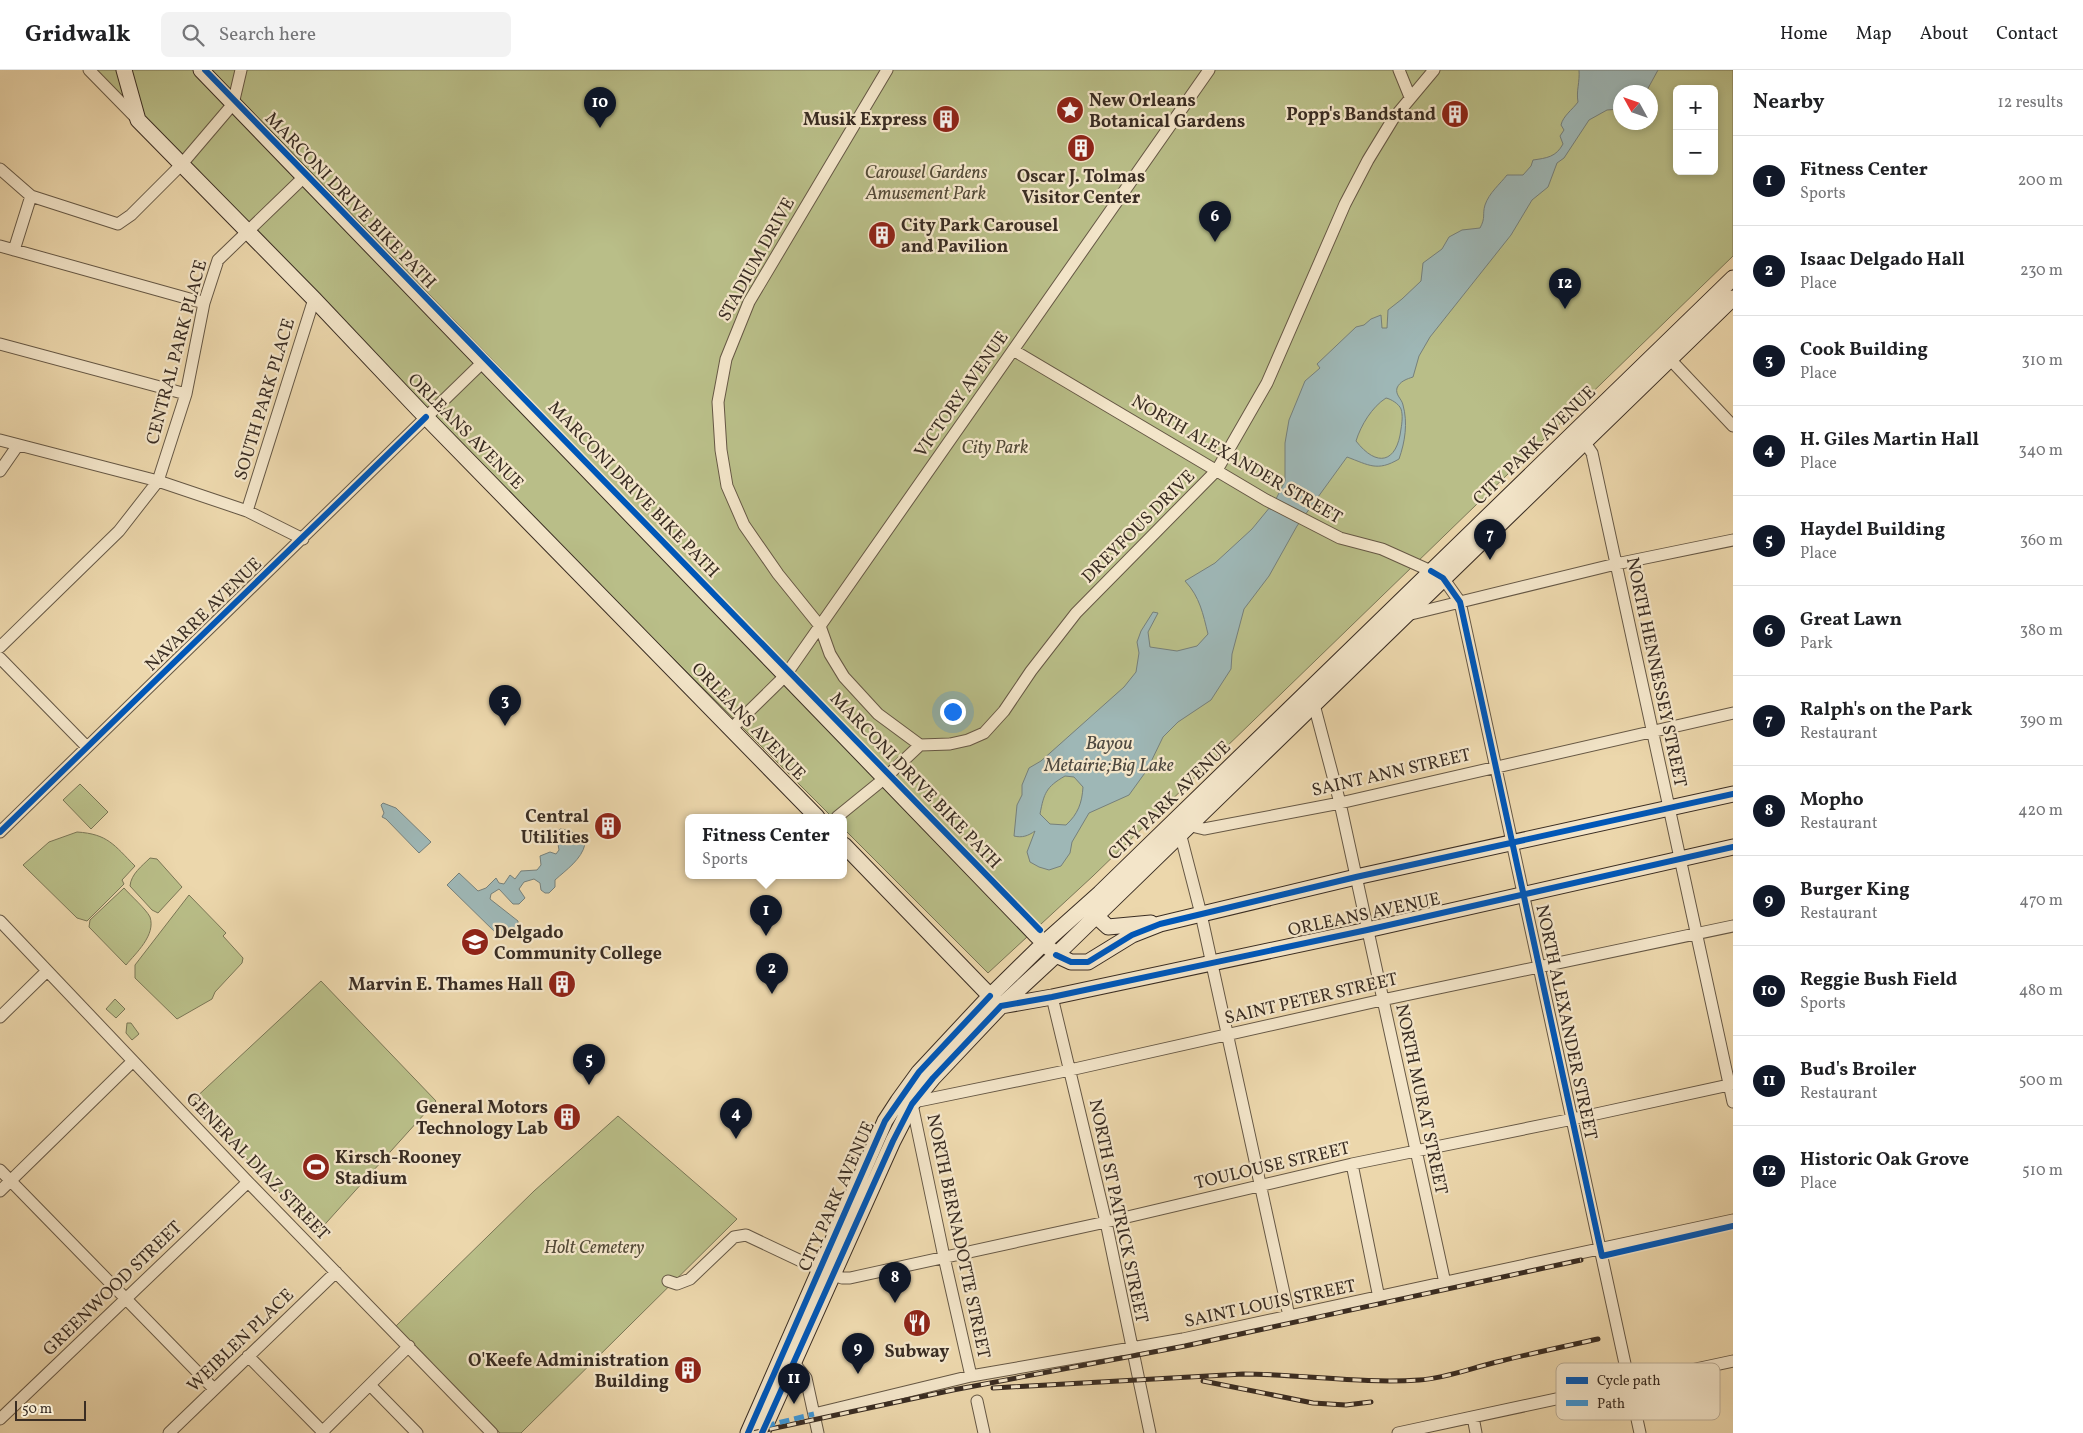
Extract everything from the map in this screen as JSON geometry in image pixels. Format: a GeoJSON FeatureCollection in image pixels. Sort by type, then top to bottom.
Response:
{"type":"FeatureCollection","features":[{"type":"Feature","properties":{"kind":"street","name":"ORLEANS AVENUE"},"geometry":{"type":"LineString","coordinates":[[89,70],[814,814]]}},
{"type":"Feature","properties":{"kind":"street"},"geometry":{"type":"LineString","coordinates":[[124,70],[138,120]]}},
{"type":"Feature","properties":{"kind":"street","name":"ORLEANS AVENUE"},"geometry":{"type":"LineString","coordinates":[[201,70],[1056,955],[1071,962],[1088,962],[1132,935],[1160,924],[1356,877],[1513,844],[1733,794]]}},
{"type":"Feature","properties":{"kind":"street"},"geometry":{"type":"LineString","coordinates":[[0,168],[31,196],[118,224],[132,215],[181,165],[233,104],[241,70]]}},
{"type":"Feature","properties":{"kind":"street","name":"STADIUM DRIVE"},"geometry":{"type":"LineString","coordinates":[[888,70],[749,302],[726,359],[718,402],[721,450],[727,486],[744,525],[778,574],[820,626],[830,654],[856,693],[878,714],[920,745]]}},
{"type":"Feature","properties":{"kind":"street","name":"VICTORY AVENUE"},"geometry":{"type":"LineString","coordinates":[[731,729],[785,676],[1209,70]]}},
{"type":"Feature","properties":{"kind":"street"},"geometry":{"type":"LineString","coordinates":[[1399,70],[1410,97]]}},
{"type":"Feature","properties":{"kind":"street","name":"DREYFOUS DRIVE"},"geometry":{"type":"LineString","coordinates":[[920,745],[950,744],[975,738],[984,732],[1004,711],[1031,671],[1076,613],[1217,470],[1267,383],[1353,189],[1382,137],[1410,97],[1434,70]]}},
{"type":"Feature","properties":{"kind":"street","name":"CENTRAL PARK PLACE"},"geometry":{"type":"LineString","coordinates":[[158,481],[186,394],[204,303],[218,260],[304,177]]}},
{"type":"Feature","properties":{"kind":"street"},"geometry":{"type":"LineString","coordinates":[[14,250],[31,196]]}},
{"type":"Feature","properties":{"kind":"street"},"geometry":{"type":"LineString","coordinates":[[0,246],[204,303]]}},
{"type":"Feature","properties":{"kind":"street","name":"CITY PARK AVENUE"},"geometry":{"type":"LineString","coordinates":[[762,1433],[794,1363],[885,1122],[933,1078],[1005,1002],[1096,916],[1181,827],[1437,574],[1575,431],[1733,278]]}},
{"type":"Feature","properties":{"kind":"street","name":"CITY PARK AVENUE"},"geometry":{"type":"LineString","coordinates":[[1312,696],[1405,615],[1437,574],[1586,442],[1733,298]]}},
{"type":"Feature","properties":{"kind":"street","name":"SOUTH PARK PLACE"},"geometry":{"type":"LineString","coordinates":[[247,510],[314,299]]}},
{"type":"Feature","properties":{"kind":"street"},"geometry":{"type":"LineString","coordinates":[[0,344],[186,394]]}},
{"type":"Feature","properties":{"kind":"street"},"geometry":{"type":"LineString","coordinates":[[1660,348],[1733,426]]}},
{"type":"Feature","properties":{"kind":"street","name":"NORTH ALEXANDER STREET"},"geometry":{"type":"LineString","coordinates":[[1013,350],[1266,500],[1340,538],[1382,549],[1437,574],[1460,602],[1625,1363]]}},
{"type":"Feature","properties":{"kind":"street","name":"NAVARRE AVENUE"},"geometry":{"type":"LineString","coordinates":[[0,832],[483,362]]}},
{"type":"Feature","properties":{"kind":"street","name":"NORTH HENNESSEY STREET"},"geometry":{"type":"LineString","coordinates":[[1575,431],[1586,442],[1592,453],[1654,732],[1696,934],[1731,1084],[1733,1102]]}},
{"type":"Feature","properties":{"kind":"street"},"geometry":{"type":"LineString","coordinates":[[0,440],[158,481],[247,510],[303,538]]}},
{"type":"Feature","properties":{"kind":"street"},"geometry":{"type":"LineString","coordinates":[[0,471],[18,445]]}},
{"type":"Feature","properties":{"kind":"street"},"geometry":{"type":"LineString","coordinates":[[0,647],[119,531],[158,481]]}},
{"type":"Feature","properties":{"kind":"street"},"geometry":{"type":"LineString","coordinates":[[1405,615],[1616,564],[1733,540]]}},
{"type":"Feature","properties":{"kind":"street"},"geometry":{"type":"LineString","coordinates":[[0,658],[88,747]]}},
{"type":"Feature","properties":{"kind":"street","name":"NORTH MURAT STREET"},"geometry":{"type":"LineString","coordinates":[[1312,696],[1340,803],[1445,1283]]}},
{"type":"Feature","properties":{"kind":"street","name":"SAINT ANN STREET"},"geometry":{"type":"LineString","coordinates":[[1181,827],[1204,829],[1340,803],[1733,713]]}},
{"type":"Feature","properties":{"kind":"street"},"geometry":{"type":"LineString","coordinates":[[841,814],[885,778],[920,745]]}},
{"type":"Feature","properties":{"kind":"street"},"geometry":{"type":"LineString","coordinates":[[1181,827],[1289,1316]]}},
{"type":"Feature","properties":{"kind":"street","name":"CITY PARK AVENUE"},"geometry":{"type":"LineString","coordinates":[[905,1102],[919,1072],[990,996],[1044,943],[1100,893],[1181,827]]}},
{"type":"Feature","properties":{"kind":"street","name":"ORLEANS AVENUE"},"geometry":{"type":"LineString","coordinates":[[1005,1002],[1052,997],[1367,930],[1733,847]]}},
{"type":"Feature","properties":{"kind":"street"},"geometry":{"type":"LineString","coordinates":[[847,848],[990,996],[1005,1002],[1034,964],[1044,943]]}},
{"type":"Feature","properties":{"kind":"street"},"geometry":{"type":"LineString","coordinates":[[1096,916],[1108,927],[1147,922],[1160,924]]}},
{"type":"Feature","properties":{"kind":"street","name":"GENERAL DIAZ STREET"},"geometry":{"type":"LineString","coordinates":[[0,921],[248,1182],[492,1433]]}},
{"type":"Feature","properties":{"kind":"street","name":"SAINT PETER STREET"},"geometry":{"type":"LineString","coordinates":[[905,1102],[1070,1070],[1382,1000],[1733,926]]}},
{"type":"Feature","properties":{"kind":"street"},"geometry":{"type":"LineString","coordinates":[[0,1017],[47,971]]}},
{"type":"Feature","properties":{"kind":"street","name":"NORTH ST PATRICK STREET"},"geometry":{"type":"LineString","coordinates":[[1052,997],[1106,1222],[1150,1433]]}},
{"type":"Feature","properties":{"kind":"street"},"geometry":{"type":"LineString","coordinates":[[0,1191],[133,1061]]}},
{"type":"Feature","properties":{"kind":"street","name":"TOULOUSE STREET"},"geometry":{"type":"LineString","coordinates":[[827,1272],[850,1278],[1106,1222],[1352,1164],[1573,1119],[1731,1084]]}},
{"type":"Feature","properties":{"kind":"street","name":"NORTH BERNADOTTE STREET"},"geometry":{"type":"LineString","coordinates":[[905,1102],[944,1257],[971,1376]]}},
{"type":"Feature","properties":{"kind":"street"},"geometry":{"type":"LineString","coordinates":[[1352,1164],[1379,1298]]}},
{"type":"Feature","properties":{"kind":"street"},"geometry":{"type":"LineString","coordinates":[[0,1170],[214,1389]]}},
{"type":"Feature","properties":{"kind":"street","name":"GREENWOOD STREET"},"geometry":{"type":"LineString","coordinates":[[0,1419],[248,1182]]}},
{"type":"Feature","properties":{"kind":"street","name":"SAINT LOUIS STREET"},"geometry":{"type":"LineString","coordinates":[[814,1414],[971,1376],[1183,1339],[1733,1220]]}},
{"type":"Feature","properties":{"kind":"street"},"geometry":{"type":"LineString","coordinates":[[668,1281],[677,1284],[690,1279],[734,1237],[746,1235],[827,1272]]}},
{"type":"Feature","properties":{"kind":"street","name":"WEIBLEN PLACE"},"geometry":{"type":"LineString","coordinates":[[169,1433],[336,1272]]}},
{"type":"Feature","properties":{"kind":"street","name":"CITY PARK AVENUE"},"geometry":{"type":"LineString","coordinates":[[748,1433],[827,1272]]}},
{"type":"Feature","properties":{"kind":"street"},"geometry":{"type":"LineString","coordinates":[[248,1356],[323,1432],[409,1346]]}},
{"type":"Feature","properties":{"kind":"street"},"geometry":{"type":"LineString","coordinates":[[1720,1364],[1733,1361]]}},
{"type":"Feature","properties":{"kind":"street"},"geometry":{"type":"LineString","coordinates":[[794,1363],[806,1378],[818,1433]]}},
{"type":"Feature","properties":{"kind":"street"},"geometry":{"type":"LineString","coordinates":[[370,1385],[417,1433]]}},
{"type":"Feature","properties":{"kind":"street"},"geometry":{"type":"LineString","coordinates":[[1398,1433],[1556,1399]]}},
{"type":"Feature","properties":{"kind":"street"},"geometry":{"type":"LineString","coordinates":[[977,1401],[984,1433]]}},
{"type":"Feature","properties":{"kind":"street"},"geometry":{"type":"LineString","coordinates":[[1473,1417],[1476,1433]]}},
{"type":"Feature","properties":{"kind":"street","name":"NORTH ALEXANDER STREET"},"geometry":{"type":"LineString","coordinates":[[1637,1420],[1640,1433]]}},
{"type":"Feature","properties":{"kind":"green space","name":"City Park"},"geometry":{"type":"Polygon","coordinates":[[[92,70],[1733,70],[1733,256],[1093,876],[988,973],[847,832],[847,814],[829,814],[314,299],[92,70]]]}},
{"type":"Feature","properties":{"kind":"green space"},"geometry":{"type":"Polygon","coordinates":[[[80,784],[108,812],[91,829],[63,800],[80,784]]]}},
{"type":"Feature","properties":{"kind":"green space"},"geometry":{"type":"Polygon","coordinates":[[[77,832],[96,835],[110,842],[135,866],[122,880],[124,884],[87,921],[77,918],[23,865],[49,842],[77,832]]]}},
{"type":"Feature","properties":{"kind":"green space"},"geometry":{"type":"Polygon","coordinates":[[[150,858],[157,859],[182,887],[158,913],[152,910],[130,886],[140,867],[150,858]]]}},
{"type":"Feature","properties":{"kind":"green space"},"geometry":{"type":"Polygon","coordinates":[[[124,888],[148,914],[151,924],[148,937],[126,965],[89,927],[90,920],[124,888]]]}},
{"type":"Feature","properties":{"kind":"green space"},"geometry":{"type":"Polygon","coordinates":[[[189,895],[226,933],[223,936],[243,958],[242,963],[215,992],[212,999],[177,1019],[135,978],[135,965],[189,895]]]}},
{"type":"Feature","properties":{"kind":"green space","name":"Kirsch-Rooney Stadium"},"geometry":{"type":"Polygon","coordinates":[[[321,981],[436,1101],[318,1232],[191,1102],[321,981]]]}},
{"type":"Feature","properties":{"kind":"green space"},"geometry":{"type":"Polygon","coordinates":[[[115,999],[125,1009],[116,1018],[106,1009],[115,999]]]}},
{"type":"Feature","properties":{"kind":"green space"},"geometry":{"type":"Polygon","coordinates":[[[127,1023],[131,1023],[139,1034],[132,1040],[126,1033],[127,1023]]]}},
{"type":"Feature","properties":{"kind":"green space","name":"Holt Cemetery"},"geometry":{"type":"Polygon","coordinates":[[[618,1116],[737,1219],[521,1433],[500,1433],[396,1326],[534,1191],[618,1116]]]}},
{"type":"Feature","properties":{"kind":"water","name":"Bayou Metairie;Big Lake"},"geometry":{"type":"Polygon","coordinates":[[[1579,70],[1658,70],[1650,85],[1613,85],[1613,110],[1607,110],[1589,120],[1564,158],[1557,163],[1548,187],[1532,200],[1511,235],[1430,337],[1419,356],[1413,377],[1402,382],[1397,388],[1397,393],[1403,405],[1406,426],[1399,459],[1385,465],[1373,466],[1347,457],[1297,526],[1269,576],[1244,609],[1232,654],[1231,669],[1211,700],[1178,722],[1163,737],[1147,770],[1129,795],[1089,813],[1072,842],[1070,853],[1061,866],[1049,870],[1030,862],[1027,852],[1035,831],[1025,836],[1014,836],[1017,805],[1022,795],[1022,785],[1029,768],[1041,761],[1124,687],[1136,672],[1139,653],[1137,642],[1141,631],[1153,612],[1158,613],[1148,632],[1150,647],[1177,651],[1197,646],[1208,634],[1198,600],[1185,581],[1215,563],[1252,529],[1275,501],[1285,481],[1285,443],[1289,420],[1305,381],[1320,368],[1317,364],[1356,327],[1364,325],[1371,319],[1381,315],[1382,328],[1387,328],[1388,310],[1421,281],[1423,263],[1442,249],[1449,237],[1462,230],[1480,228],[1487,201],[1507,175],[1523,175],[1531,166],[1533,160],[1547,157],[1557,152],[1563,144],[1560,136],[1564,130],[1561,125],[1562,122],[1578,102],[1579,70]],[[1386,398],[1376,406],[1361,429],[1356,441],[1364,450],[1378,458],[1385,458],[1391,455],[1399,440],[1402,424],[1401,409],[1390,399],[1386,398]],[[1065,776],[1047,791],[1040,814],[1050,824],[1066,825],[1074,817],[1082,798],[1083,787],[1074,777],[1065,776]]]}},
{"type":"Feature","properties":{"kind":"water"},"geometry":{"type":"Polygon","coordinates":[[[383,803],[396,808],[431,842],[419,853],[382,817],[384,813],[381,805],[383,803]]]}},
{"type":"Feature","properties":{"kind":"water"},"geometry":{"type":"Polygon","coordinates":[[[560,829],[574,834],[585,844],[581,855],[555,880],[555,887],[549,893],[541,890],[540,883],[534,879],[524,882],[519,889],[525,898],[519,904],[513,904],[499,889],[491,894],[490,899],[518,921],[518,927],[509,936],[498,935],[447,885],[459,873],[478,891],[486,888],[496,878],[499,883],[504,884],[510,875],[515,879],[521,871],[537,870],[541,865],[540,856],[550,852],[556,854],[559,850],[558,844],[554,841],[556,833],[560,829]]]}},
{"type":"Feature","properties":{"kind":"railway"},"geometry":{"type":"LineString","coordinates":[[752,1433],[953,1390],[1185,1346],[1581,1260]]}},
{"type":"Feature","properties":{"kind":"railway"},"geometry":{"type":"LineString","coordinates":[[993,1388],[1243,1374],[1375,1381],[1419,1380],[1450,1375],[1491,1363],[1598,1339]]}},
{"type":"Feature","properties":{"kind":"railway"},"geometry":{"type":"LineString","coordinates":[[1203,1381],[1313,1403],[1346,1405],[1371,1402]]}},
{"type":"Feature","properties":{"kind":"marked path"},"geometry":{"type":"LineString","coordinates":[[765,1426],[814,1414]]}},
{"type":"Feature","properties":{"kind":"cycle path","name":"MARCONI DRIVE BIKE PATH"},"geometry":{"type":"LineString","coordinates":[[205,70],[1040,930]]}},
{"type":"Feature","properties":{"kind":"cycle path"},"geometry":{"type":"LineString","coordinates":[[0,832],[426,417]]}},
{"type":"Feature","properties":{"kind":"cycle path"},"geometry":{"type":"LineString","coordinates":[[1431,571],[1443,578],[1460,602],[1602,1256],[1733,1226]]}},
{"type":"Feature","properties":{"kind":"cycle path"},"geometry":{"type":"LineString","coordinates":[[1056,955],[1071,962],[1088,962],[1132,935],[1160,924],[1356,877],[1733,794]]}},
{"type":"Feature","properties":{"kind":"cycle path"},"geometry":{"type":"LineString","coordinates":[[762,1433],[893,1141],[912,1104],[933,1078],[1001,1006],[1052,997],[1367,930],[1733,847]]}},
{"type":"Feature","properties":{"kind":"cycle path"},"geometry":{"type":"LineString","coordinates":[[748,1433],[885,1121],[919,1072],[990,996]]}},
{"type":"Feature","properties":{"kind":"place","name":"New Orleans Botanical Gardens"},"geometry":{"type":"Point","coordinates":[1070,110]}},
{"type":"Feature","properties":{"kind":"place","name":"Popp's Bandstand"},"geometry":{"type":"Point","coordinates":[1455,114]}},
{"type":"Feature","properties":{"kind":"place","name":"Musik Express"},"geometry":{"type":"Point","coordinates":[946,119]}},
{"type":"Feature","properties":{"kind":"place","name":"Reggie Bush Field"},"geometry":{"type":"Point","coordinates":[600,128]}},
{"type":"Feature","properties":{"kind":"place","name":"Oscar J. Tolmas Visitor Center"},"geometry":{"type":"Point","coordinates":[1081,148]}},
{"type":"Feature","properties":{"kind":"place","name":"City Park Carousel and Pavilion"},"geometry":{"type":"Point","coordinates":[882,235]}},
{"type":"Feature","properties":{"kind":"place","name":"Great Lawn"},"geometry":{"type":"Point","coordinates":[1215,242]}},
{"type":"Feature","properties":{"kind":"place","name":"Historic Oak Grove"},"geometry":{"type":"Point","coordinates":[1565,309]}},
{"type":"Feature","properties":{"kind":"place","name":"Ralph's on the Park"},"geometry":{"type":"Point","coordinates":[1490,560]}},
{"type":"Feature","properties":{"kind":"place","name":"Cook Building"},"geometry":{"type":"Point","coordinates":[505,726]}},
{"type":"Feature","properties":{"kind":"place","name":"Central Utilities"},"geometry":{"type":"Point","coordinates":[608,826]}},
{"type":"Feature","properties":{"kind":"place","name":"Fitness Center"},"geometry":{"type":"Point","coordinates":[766,936]}},
{"type":"Feature","properties":{"kind":"place","name":"Delgado Community College"},"geometry":{"type":"Point","coordinates":[475,942]}},
{"type":"Feature","properties":{"kind":"place","name":"Marvin E. Thames Hall"},"geometry":{"type":"Point","coordinates":[562,984]}},
{"type":"Feature","properties":{"kind":"place","name":"Isaac Delgado Hall"},"geometry":{"type":"Point","coordinates":[772,994]}},
{"type":"Feature","properties":{"kind":"place","name":"Haydel Building"},"geometry":{"type":"Point","coordinates":[589,1085]}},
{"type":"Feature","properties":{"kind":"place","name":"General Motors Technology Lab"},"geometry":{"type":"Point","coordinates":[567,1117]}},
{"type":"Feature","properties":{"kind":"place","name":"H. Giles Martin Hall"},"geometry":{"type":"Point","coordinates":[736,1139]}},
{"type":"Feature","properties":{"kind":"place","name":"Kirsch-Rooney Stadium"},"geometry":{"type":"Point","coordinates":[316,1167]}},
{"type":"Feature","properties":{"kind":"place","name":"Mopho"},"geometry":{"type":"Point","coordinates":[895,1303]}},
{"type":"Feature","properties":{"kind":"place","name":"Subway"},"geometry":{"type":"Point","coordinates":[917,1323]}},
{"type":"Feature","properties":{"kind":"place","name":"O'Keefe Administration Building"},"geometry":{"type":"Point","coordinates":[688,1370]}},
{"type":"Feature","properties":{"kind":"place","name":"Burger King"},"geometry":{"type":"Point","coordinates":[858,1374]}},
{"type":"Feature","properties":{"kind":"place","name":"Bud's Broiler"},"geometry":{"type":"Point","coordinates":[794,1404]}},
{"type":"Feature","properties":{"kind":"park label","name":"Carousel Gardens Amusement Park"},"geometry":{"type":"Point","coordinates":[926,182]}}]}
